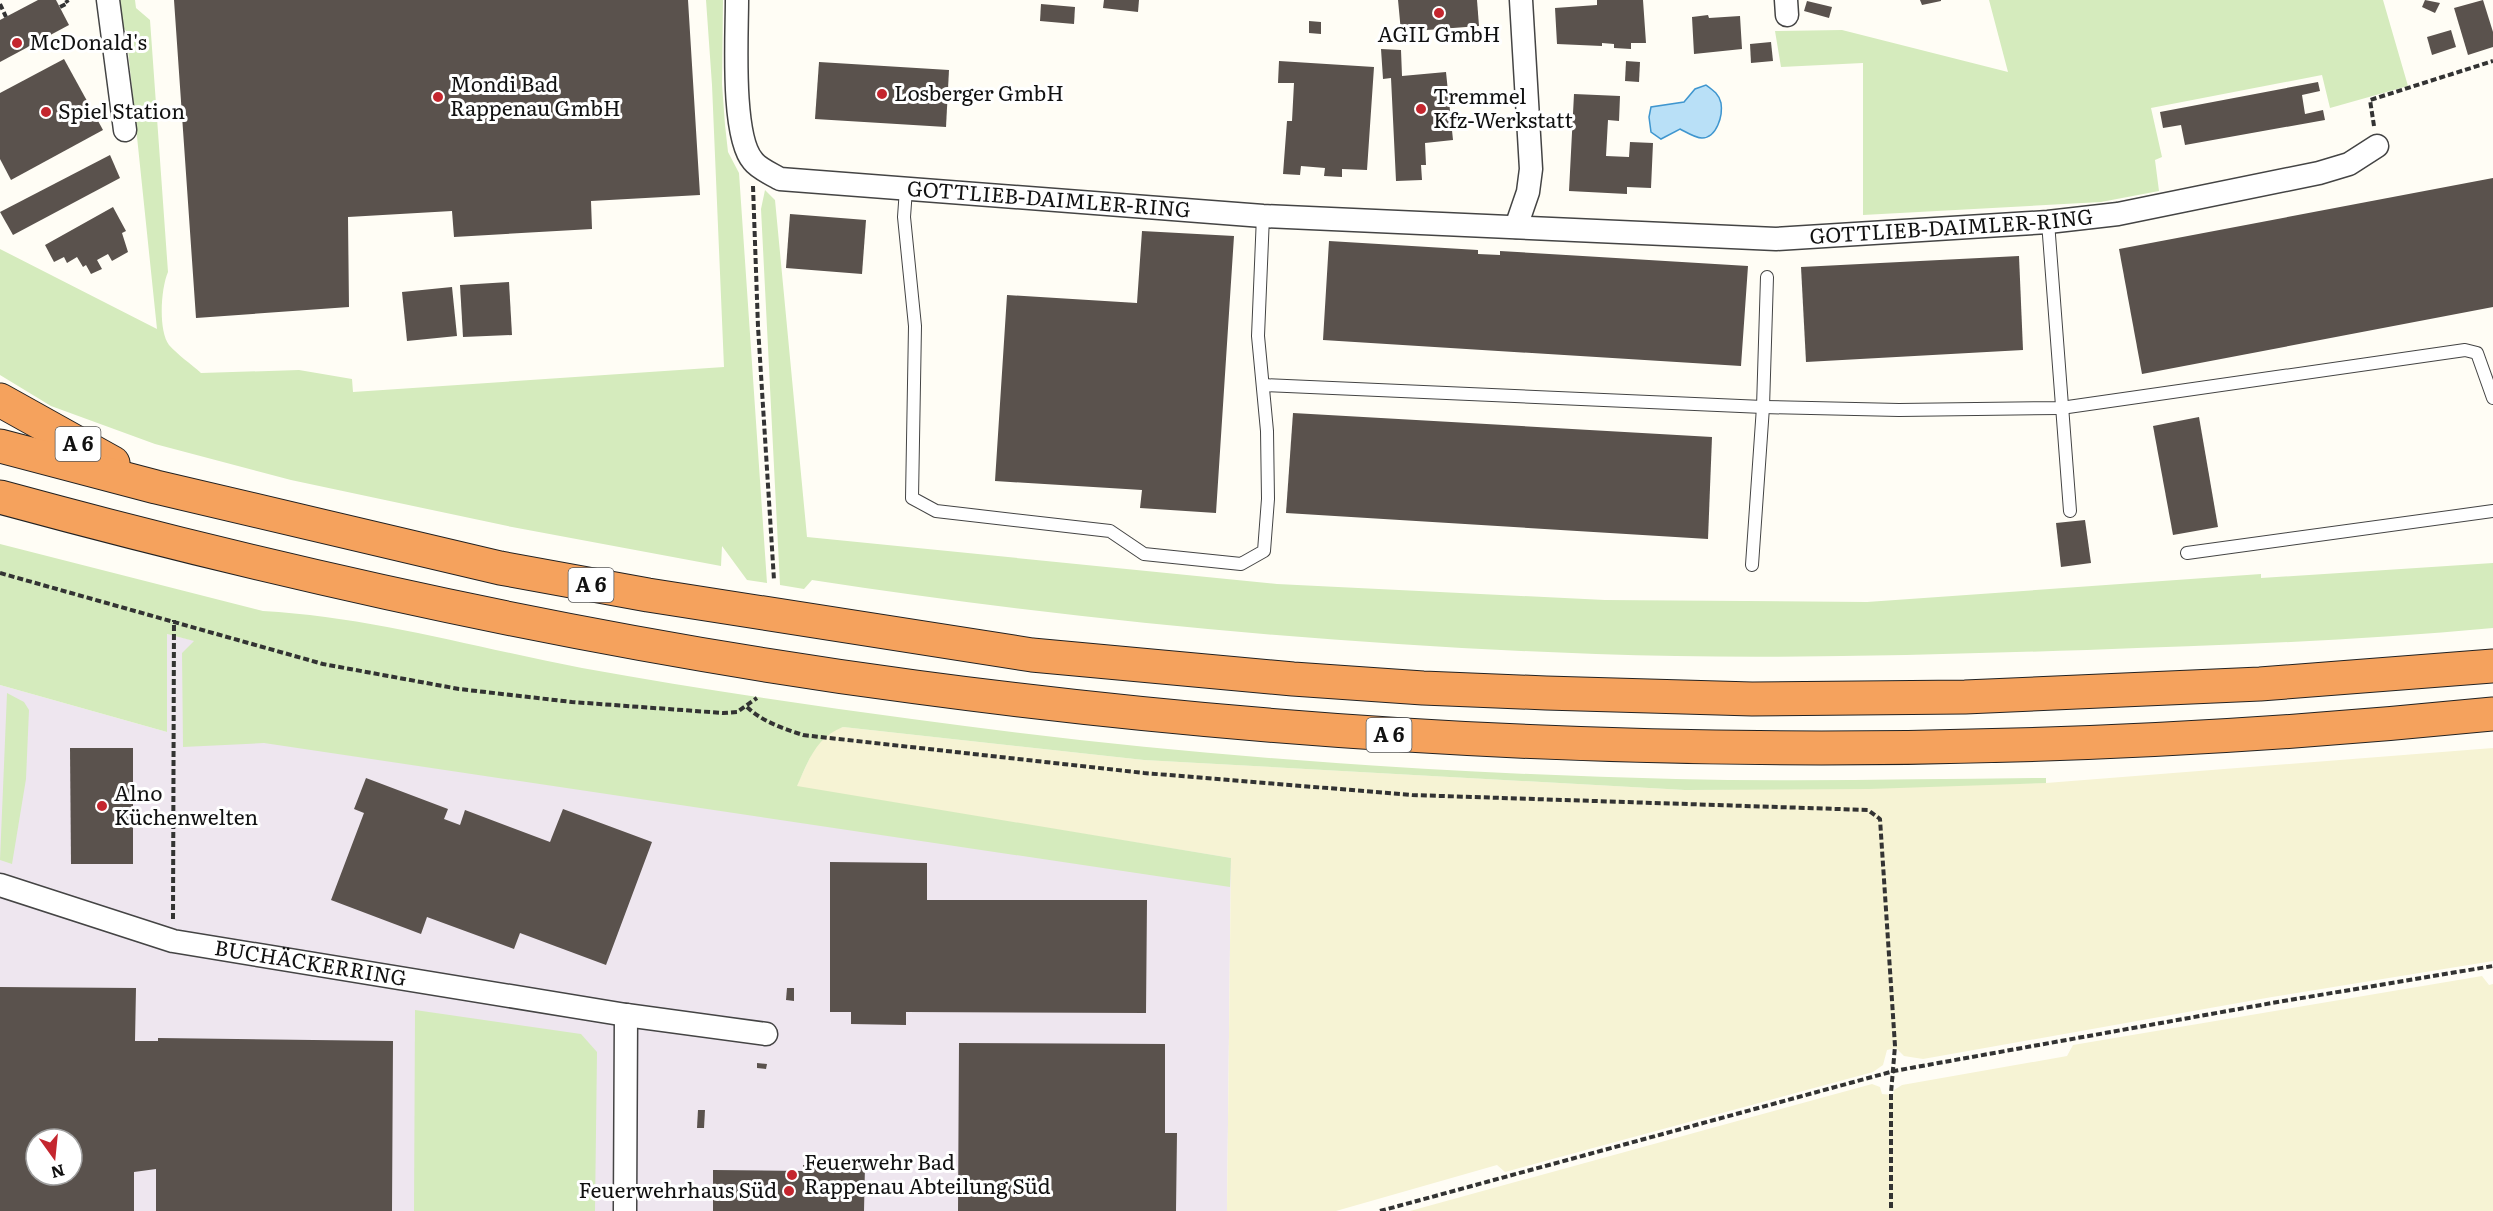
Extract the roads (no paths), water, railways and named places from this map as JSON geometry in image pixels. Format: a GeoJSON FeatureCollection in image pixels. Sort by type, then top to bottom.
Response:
{"type":"FeatureCollection","features":[{"type":"Feature","properties":{"kind":"highway","name":"A 6"},"geometry":{"type":"LineString","coordinates":[[0,400],[156,487]]}},
{"type":"Feature","properties":{"kind":"highway","name":"A 6"},"geometry":{"type":"LineString","coordinates":[[0,446],[156,487],[500,568],[648,595],[1032,655],[1305,680],[1423,688],[1752,699],[1965,697],[2260,684],[2493,666]]}},
{"type":"Feature","properties":{"kind":"highway","name":"A 6"},"geometry":{"type":"LineString","coordinates":[[0,497],[148,537],[297,573],[487,615],[705,655],[912,687],[1303,729],[1434,737],[1852,748],[2120,742],[2258,735],[2493,714]]}},
{"type":"Feature","properties":{"kind":"street"},"geometry":{"type":"LineString","coordinates":[[108,0],[125,130]]}},
{"type":"Feature","properties":{"kind":"street","name":"GOTTLIEB-DAIMLER-RING"},"geometry":{"type":"LineString","coordinates":[[737,0],[736,80],[742,136],[752,161],[780,179],[1263,216],[1776,239],[2048,222],[2118,214],[2319,174],[2349,164],[2377,146]]}},
{"type":"Feature","properties":{"kind":"street"},"geometry":{"type":"LineString","coordinates":[[1515,227],[1528,192],[1531,169],[1521,0]]}},
{"type":"Feature","properties":{"kind":"street","name":"BUCHÄCKERRING"},"geometry":{"type":"LineString","coordinates":[[0,885],[173,941],[626,1015],[766,1034]]}},
{"type":"Feature","properties":{"kind":"street"},"geometry":{"type":"LineString","coordinates":[[625,1211],[626,1015]]}},
{"type":"Feature","properties":{"kind":"lane"},"geometry":{"type":"LineString","coordinates":[[906,189],[904,217],[915,326],[912,498],[936,511],[1110,531],[1144,555],[1240,564],[1264,551],[1269,499],[1267,431],[1258,336],[1263,216]]}},
{"type":"Feature","properties":{"kind":"lane"},"geometry":{"type":"LineString","coordinates":[[2048,222],[2070,511]]}},
{"type":"Feature","properties":{"kind":"lane"},"geometry":{"type":"LineString","coordinates":[[1752,565],[1764,407],[1767,278]]}},
{"type":"Feature","properties":{"kind":"lane"},"geometry":{"type":"LineString","coordinates":[[1263,385],[1764,407],[1899,410],[2061,408],[2465,350],[2477,353],[2493,398]]}},
{"type":"Feature","properties":{"kind":"lane"},"geometry":{"type":"LineString","coordinates":[[2187,554],[2493,511]]}},
{"type":"Feature","properties":{"kind":"water"},"geometry":{"type":"Polygon","coordinates":[[[1706,85],[1717,95],[1721,103],[1720,119],[1712,134],[1699,138],[1680,129],[1661,139],[1651,132],[1649,117],[1651,107],[1684,102],[1695,89],[1706,85]]]}},
{"type":"Feature","properties":{"kind":"place","name":"AGIL GmbH"},"geometry":{"type":"Point","coordinates":[1439,13]}},
{"type":"Feature","properties":{"kind":"place","name":"McDonald's"},"geometry":{"type":"Point","coordinates":[17,43]}},
{"type":"Feature","properties":{"kind":"place","name":"Losberger GmbH"},"geometry":{"type":"Point","coordinates":[882,94]}},
{"type":"Feature","properties":{"kind":"place","name":"Mondi Bad Rappenau GmbH"},"geometry":{"type":"Point","coordinates":[438,97]}},
{"type":"Feature","properties":{"kind":"place","name":"Tremmel Kfz-Werkstatt"},"geometry":{"type":"Point","coordinates":[1421,109]}},
{"type":"Feature","properties":{"kind":"place","name":"Spiel Station"},"geometry":{"type":"Point","coordinates":[46,112]}},
{"type":"Feature","properties":{"kind":"place","name":"Alno Küchenwelten"},"geometry":{"type":"Point","coordinates":[102,806]}},
{"type":"Feature","properties":{"kind":"place","name":"Feuerwehr Bad Rappenau Abteilung Süd"},"geometry":{"type":"Point","coordinates":[792,1175]}},
{"type":"Feature","properties":{"kind":"place","name":"Feuerwehrhaus Süd"},"geometry":{"type":"Point","coordinates":[789,1191]}}]}
